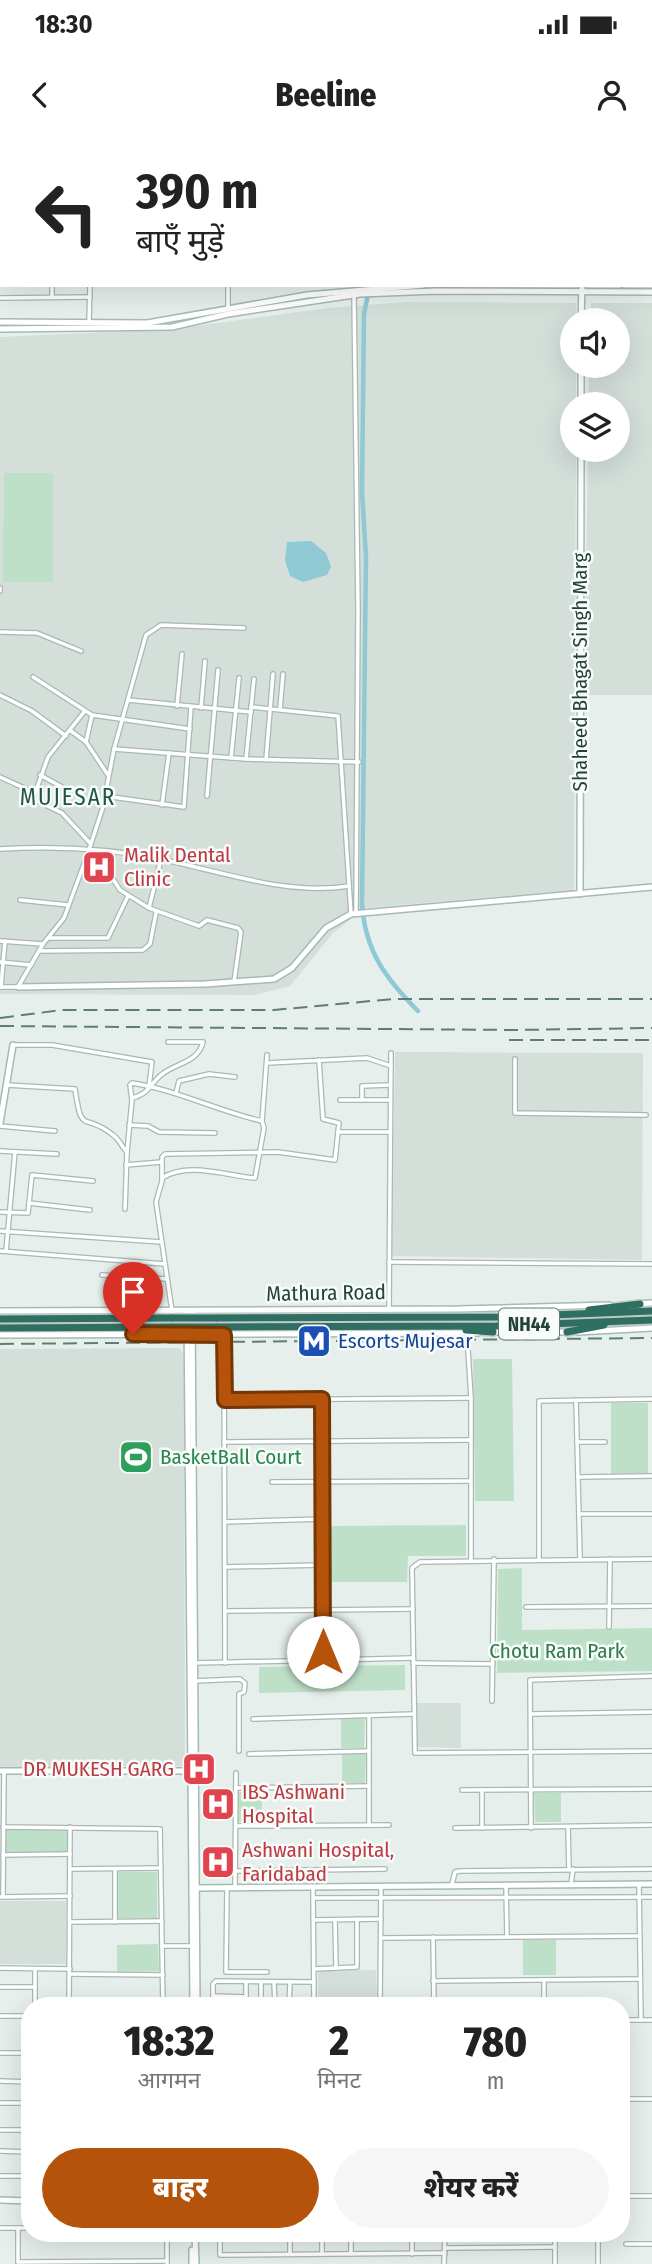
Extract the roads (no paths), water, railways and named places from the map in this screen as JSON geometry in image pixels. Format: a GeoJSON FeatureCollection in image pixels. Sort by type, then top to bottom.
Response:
{"type":"FeatureCollection","features":[{"type":"Feature","properties":{"kind":"highway"},"geometry":{"type":"LineString","coordinates":[[564,1315],[639,1304]]}},
{"type":"Feature","properties":{"kind":"highway","name":"NH44"},"geometry":{"type":"LineString","coordinates":[[0,1319],[418,1318],[652,1311]]}},
{"type":"Feature","properties":{"kind":"highway","name":"NH44"},"geometry":{"type":"LineString","coordinates":[[0,1328],[439,1326],[652,1320]]}},
{"type":"Feature","properties":{"kind":"highway"},"geometry":{"type":"LineString","coordinates":[[567,1332],[618,1321]]}},
{"type":"Feature","properties":{"kind":"highway"},"geometry":{"type":"LineString","coordinates":[[439,1326],[493,1332]]}},
{"type":"Feature","properties":{"kind":"street"},"geometry":{"type":"LineString","coordinates":[[52,287],[52,298]]}},
{"type":"Feature","properties":{"kind":"street"},"geometry":{"type":"LineString","coordinates":[[89,326],[90,287]]}},
{"type":"Feature","properties":{"kind":"street"},"geometry":{"type":"LineString","coordinates":[[228,287],[228,311]]}},
{"type":"Feature","properties":{"kind":"street"},"geometry":{"type":"LineString","coordinates":[[306,287],[307,295]]}},
{"type":"Feature","properties":{"kind":"street"},"geometry":{"type":"LineString","coordinates":[[378,290],[386,287]]}},
{"type":"Feature","properties":{"kind":"street"},"geometry":{"type":"LineString","coordinates":[[228,311],[378,290],[582,288],[652,292]]}},
{"type":"Feature","properties":{"kind":"street"},"geometry":{"type":"LineString","coordinates":[[581,308],[582,288]]}},
{"type":"Feature","properties":{"kind":"street"},"geometry":{"type":"LineString","coordinates":[[0,322],[172,327],[228,311],[307,295],[358,293]]}},
{"type":"Feature","properties":{"kind":"street"},"geometry":{"type":"LineString","coordinates":[[355,914],[359,762],[358,293]]}},
{"type":"Feature","properties":{"kind":"street"},"geometry":{"type":"LineString","coordinates":[[0,298],[90,297]]}},
{"type":"Feature","properties":{"kind":"street"},"geometry":{"type":"LineString","coordinates":[[0,329],[89,326]]}},
{"type":"Feature","properties":{"kind":"street","name":"Shaheed Bhagat Singh Marg"},"geometry":{"type":"LineString","coordinates":[[580,894],[581,462]]}},
{"type":"Feature","properties":{"kind":"street"},"geometry":{"type":"LineString","coordinates":[[18,987],[43,944],[62,921],[87,856],[110,777],[114,749],[142,642],[155,627],[244,628]]}},
{"type":"Feature","properties":{"kind":"street"},"geometry":{"type":"LineString","coordinates":[[0,632],[37,633],[81,651]]}},
{"type":"Feature","properties":{"kind":"street"},"geometry":{"type":"LineString","coordinates":[[177,706],[182,654]]}},
{"type":"Feature","properties":{"kind":"street"},"geometry":{"type":"LineString","coordinates":[[201,708],[205,661]]}},
{"type":"Feature","properties":{"kind":"street"},"geometry":{"type":"LineString","coordinates":[[207,796],[218,670]]}},
{"type":"Feature","properties":{"kind":"street"},"geometry":{"type":"LineString","coordinates":[[266,760],[273,674]]}},
{"type":"Feature","properties":{"kind":"street"},"geometry":{"type":"LineString","coordinates":[[280,709],[282,674]]}},
{"type":"Feature","properties":{"kind":"street"},"geometry":{"type":"LineString","coordinates":[[33,677],[92,715],[190,729]]}},
{"type":"Feature","properties":{"kind":"street"},"geometry":{"type":"LineString","coordinates":[[231,758],[239,678]]}},
{"type":"Feature","properties":{"kind":"street"},"geometry":{"type":"LineString","coordinates":[[246,759],[254,679]]}},
{"type":"Feature","properties":{"kind":"street"},"geometry":{"type":"LineString","coordinates":[[0,695],[32,711],[66,736]]}},
{"type":"Feature","properties":{"kind":"street"},"geometry":{"type":"LineString","coordinates":[[128,700],[191,708],[280,709],[337,715],[349,886],[355,914]]}},
{"type":"Feature","properties":{"kind":"street"},"geometry":{"type":"LineString","coordinates":[[105,796],[185,806],[191,708]]}},
{"type":"Feature","properties":{"kind":"street"},"geometry":{"type":"LineString","coordinates":[[84,712],[48,757],[33,801],[62,813],[91,844]]}},
{"type":"Feature","properties":{"kind":"street"},"geometry":{"type":"LineString","coordinates":[[86,742],[92,715]]}},
{"type":"Feature","properties":{"kind":"street"},"geometry":{"type":"LineString","coordinates":[[70,730],[86,742],[110,777]]}},
{"type":"Feature","properties":{"kind":"street"},"geometry":{"type":"LineString","coordinates":[[114,749],[246,759],[359,762]]}},
{"type":"Feature","properties":{"kind":"street"},"geometry":{"type":"LineString","coordinates":[[162,805],[169,753]]}},
{"type":"Feature","properties":{"kind":"street"},"geometry":{"type":"LineString","coordinates":[[40,775],[62,788]]}},
{"type":"Feature","properties":{"kind":"street"},"geometry":{"type":"LineString","coordinates":[[0,777],[35,793]]}},
{"type":"Feature","properties":{"kind":"street"},"geometry":{"type":"LineString","coordinates":[[0,849],[58,846],[161,859],[309,890],[349,886]]}},
{"type":"Feature","properties":{"kind":"street"},"geometry":{"type":"LineString","coordinates":[[87,856],[105,866],[118,889],[156,913],[199,926],[207,920],[238,928],[241,932],[234,982]]}},
{"type":"Feature","properties":{"kind":"street"},"geometry":{"type":"LineString","coordinates":[[149,908],[161,859]]}},
{"type":"Feature","properties":{"kind":"street"},"geometry":{"type":"LineString","coordinates":[[43,944],[3,941],[0,987],[234,982],[283,975],[326,928],[355,914],[652,887]]}},
{"type":"Feature","properties":{"kind":"street"},"geometry":{"type":"LineString","coordinates":[[48,938],[108,938],[128,896]]}},
{"type":"Feature","properties":{"kind":"street"},"geometry":{"type":"LineString","coordinates":[[20,900],[68,905]]}},
{"type":"Feature","properties":{"kind":"street"},"geometry":{"type":"LineString","coordinates":[[39,951],[144,950],[150,944],[156,913]]}},
{"type":"Feature","properties":{"kind":"street"},"geometry":{"type":"LineString","coordinates":[[1,962],[31,965]]}},
{"type":"Feature","properties":{"kind":"street"},"geometry":{"type":"LineString","coordinates":[[132,1098],[144,1095],[164,1073],[196,1056],[203,1042],[168,1042]]}},
{"type":"Feature","properties":{"kind":"street"},"geometry":{"type":"LineString","coordinates":[[55,1131],[0,1124],[13,1045],[52,1045],[152,1062],[151,1087]]}},
{"type":"Feature","properties":{"kind":"street"},"geometry":{"type":"LineString","coordinates":[[389,1309],[391,1053]]}},
{"type":"Feature","properties":{"kind":"street"},"geometry":{"type":"LineString","coordinates":[[162,1178],[173,1172],[203,1171],[255,1178],[264,1128],[262,1121],[267,1055]]}},
{"type":"Feature","properties":{"kind":"street"},"geometry":{"type":"LineString","coordinates":[[267,1063],[368,1058],[391,1066]]}},
{"type":"Feature","properties":{"kind":"street"},"geometry":{"type":"LineString","coordinates":[[515,1059],[515,1113],[646,1115]]}},
{"type":"Feature","properties":{"kind":"street"},"geometry":{"type":"LineString","coordinates":[[172,1311],[156,1202],[162,1178],[161,1162],[166,1154],[278,1152],[335,1160],[339,1122],[323,1119],[319,1060]]}},
{"type":"Feature","properties":{"kind":"street"},"geometry":{"type":"LineString","coordinates":[[176,1093],[179,1081],[203,1075],[235,1077]]}},
{"type":"Feature","properties":{"kind":"street"},"geometry":{"type":"LineString","coordinates":[[125,1209],[131,1084],[176,1093],[233,1115],[262,1121]]}},
{"type":"Feature","properties":{"kind":"street"},"geometry":{"type":"LineString","coordinates":[[362,1100],[362,1086],[390,1084]]}},
{"type":"Feature","properties":{"kind":"street"},"geometry":{"type":"LineString","coordinates":[[7,1085],[74,1088],[79,1117],[113,1135],[127,1152]]}},
{"type":"Feature","properties":{"kind":"street"},"geometry":{"type":"LineString","coordinates":[[340,1100],[390,1100]]}},
{"type":"Feature","properties":{"kind":"street"},"geometry":{"type":"LineString","coordinates":[[129,1125],[148,1125],[159,1132],[215,1133]]}},
{"type":"Feature","properties":{"kind":"street"},"geometry":{"type":"LineString","coordinates":[[338,1132],[390,1132]]}},
{"type":"Feature","properties":{"kind":"street"},"geometry":{"type":"LineString","coordinates":[[0,1151],[57,1154]]}},
{"type":"Feature","properties":{"kind":"street"},"geometry":{"type":"LineString","coordinates":[[6,1251],[15,1152]]}},
{"type":"Feature","properties":{"kind":"street"},"geometry":{"type":"LineString","coordinates":[[126,1165],[161,1162]]}},
{"type":"Feature","properties":{"kind":"street"},"geometry":{"type":"LineString","coordinates":[[0,1212],[27,1214],[32,1175],[93,1181]]}},
{"type":"Feature","properties":{"kind":"street"},"geometry":{"type":"LineString","coordinates":[[29,1203],[90,1210]]}},
{"type":"Feature","properties":{"kind":"street"},"geometry":{"type":"LineString","coordinates":[[0,1231],[161,1242]]}},
{"type":"Feature","properties":{"kind":"street"},"geometry":{"type":"LineString","coordinates":[[0,1251],[165,1264]]}},
{"type":"Feature","properties":{"kind":"street"},"geometry":{"type":"LineString","coordinates":[[389,1262],[652,1264]]}},
{"type":"Feature","properties":{"kind":"street"},"geometry":{"type":"LineString","coordinates":[[102,1275],[167,1279]]}},
{"type":"Feature","properties":{"kind":"street","name":"Mathura Road"},"geometry":{"type":"LineString","coordinates":[[0,1311],[389,1309],[652,1303]]}},
{"type":"Feature","properties":{"kind":"street"},"geometry":{"type":"LineString","coordinates":[[190,1311],[195,1997]]}},
{"type":"Feature","properties":{"kind":"street","name":"Mathura Road"},"geometry":{"type":"LineString","coordinates":[[0,1335],[467,1334],[652,1328]]}},
{"type":"Feature","properties":{"kind":"street"},"geometry":{"type":"LineString","coordinates":[[467,1334],[471,1398],[471,1559]]}},
{"type":"Feature","properties":{"kind":"street"},"geometry":{"type":"LineString","coordinates":[[224,1335],[225,1663]]}},
{"type":"Feature","properties":{"kind":"street"},"geometry":{"type":"LineString","coordinates":[[225,1400],[471,1398]]}},
{"type":"Feature","properties":{"kind":"street"},"geometry":{"type":"LineString","coordinates":[[322,1399],[323,1661]]}},
{"type":"Feature","properties":{"kind":"street"},"geometry":{"type":"LineString","coordinates":[[539,1558],[538,1404],[541,1401],[652,1399]]}},
{"type":"Feature","properties":{"kind":"street"},"geometry":{"type":"LineString","coordinates":[[576,1400],[580,1558]]}},
{"type":"Feature","properties":{"kind":"street"},"geometry":{"type":"LineString","coordinates":[[224,1442],[470,1440]]}},
{"type":"Feature","properties":{"kind":"street"},"geometry":{"type":"LineString","coordinates":[[577,1442],[605,1442]]}},
{"type":"Feature","properties":{"kind":"street"},"geometry":{"type":"LineString","coordinates":[[578,1477],[652,1476]]}},
{"type":"Feature","properties":{"kind":"street"},"geometry":{"type":"LineString","coordinates":[[272,1482],[470,1481]]}},
{"type":"Feature","properties":{"kind":"street"},"geometry":{"type":"LineString","coordinates":[[579,1514],[652,1514]]}},
{"type":"Feature","properties":{"kind":"street"},"geometry":{"type":"LineString","coordinates":[[225,1522],[322,1519]]}},
{"type":"Feature","properties":{"kind":"street"},"geometry":{"type":"LineString","coordinates":[[610,1558],[610,1627]]}},
{"type":"Feature","properties":{"kind":"street"},"geometry":{"type":"LineString","coordinates":[[652,1559],[471,1559],[415,1563],[412,1568],[414,1751],[417,1754],[531,1750],[652,1751]]}},
{"type":"Feature","properties":{"kind":"street"},"geometry":{"type":"LineString","coordinates":[[492,1701],[494,1559]]}},
{"type":"Feature","properties":{"kind":"street"},"geometry":{"type":"LineString","coordinates":[[225,1567],[322,1564]]}},
{"type":"Feature","properties":{"kind":"street"},"geometry":{"type":"LineString","coordinates":[[526,1607],[652,1606]]}},
{"type":"Feature","properties":{"kind":"street"},"geometry":{"type":"LineString","coordinates":[[225,1611],[413,1609]]}},
{"type":"Feature","properties":{"kind":"street"},"geometry":{"type":"LineString","coordinates":[[193,1663],[413,1661],[493,1664]]}},
{"type":"Feature","properties":{"kind":"street"},"geometry":{"type":"LineString","coordinates":[[193,1663],[195,1946]]}},
{"type":"Feature","properties":{"kind":"street"},"geometry":{"type":"LineString","coordinates":[[531,1828],[530,1684],[533,1678],[652,1676]]}},
{"type":"Feature","properties":{"kind":"street"},"geometry":{"type":"LineString","coordinates":[[195,1681],[240,1679],[245,1683],[244,1692],[239,1693],[239,1751]]}},
{"type":"Feature","properties":{"kind":"street"},"geometry":{"type":"LineString","coordinates":[[531,1714],[652,1712]]}},
{"type":"Feature","properties":{"kind":"street"},"geometry":{"type":"LineString","coordinates":[[253,1720],[414,1714]]}},
{"type":"Feature","properties":{"kind":"street"},"geometry":{"type":"LineString","coordinates":[[369,1716],[369,1825]]}},
{"type":"Feature","properties":{"kind":"street"},"geometry":{"type":"LineString","coordinates":[[249,1754],[369,1751]]}},
{"type":"Feature","properties":{"kind":"street"},"geometry":{"type":"LineString","coordinates":[[70,1896],[2,1897],[2,1771],[193,1771]]}},
{"type":"Feature","properties":{"kind":"street"},"geometry":{"type":"LineString","coordinates":[[235,1887],[236,1773]]}},
{"type":"Feature","properties":{"kind":"street"},"geometry":{"type":"LineString","coordinates":[[236,1788],[369,1786]]}},
{"type":"Feature","properties":{"kind":"street"},"geometry":{"type":"LineString","coordinates":[[462,1790],[652,1789]]}},
{"type":"Feature","properties":{"kind":"street"},"geometry":{"type":"LineString","coordinates":[[482,1790],[482,1828]]}},
{"type":"Feature","properties":{"kind":"street"},"geometry":{"type":"LineString","coordinates":[[236,1826],[389,1825]]}},
{"type":"Feature","properties":{"kind":"street"},"geometry":{"type":"LineString","coordinates":[[455,1828],[652,1825]]}},
{"type":"Feature","properties":{"kind":"street"},"geometry":{"type":"LineString","coordinates":[[3,1827],[159,1827],[163,1997]]}},
{"type":"Feature","properties":{"kind":"street"},"geometry":{"type":"LineString","coordinates":[[69,1997],[70,1827]]}},
{"type":"Feature","properties":{"kind":"street"},"geometry":{"type":"LineString","coordinates":[[568,1828],[571,1885]]}},
{"type":"Feature","properties":{"kind":"street"},"geometry":{"type":"LineString","coordinates":[[3,1855],[70,1854]]}},
{"type":"Feature","properties":{"kind":"street"},"geometry":{"type":"LineString","coordinates":[[70,1869],[162,1868]]}},
{"type":"Feature","properties":{"kind":"street"},"geometry":{"type":"LineString","coordinates":[[452,1884],[454,1874],[460,1871],[652,1868]]}},
{"type":"Feature","properties":{"kind":"street"},"geometry":{"type":"LineString","coordinates":[[115,1869],[115,1922]]}},
{"type":"Feature","properties":{"kind":"street"},"geometry":{"type":"LineString","coordinates":[[235,1871],[385,1869]]}},
{"type":"Feature","properties":{"kind":"street"},"geometry":{"type":"LineString","coordinates":[[639,1884],[641,2020]]}},
{"type":"Feature","properties":{"kind":"street"},"geometry":{"type":"LineString","coordinates":[[196,1888],[652,1884]]}},
{"type":"Feature","properties":{"kind":"street"},"geometry":{"type":"LineString","coordinates":[[506,1886],[506,1937]]}},
{"type":"Feature","properties":{"kind":"street"},"geometry":{"type":"LineString","coordinates":[[227,1887],[226,1972],[267,1972]]}},
{"type":"Feature","properties":{"kind":"street"},"geometry":{"type":"LineString","coordinates":[[313,1887],[314,1997]]}},
{"type":"Feature","properties":{"kind":"street"},"geometry":{"type":"LineString","coordinates":[[380,1997],[381,1887]]}},
{"type":"Feature","properties":{"kind":"street"},"geometry":{"type":"LineString","coordinates":[[313,1898],[652,1896]]}},
{"type":"Feature","properties":{"kind":"street"},"geometry":{"type":"LineString","coordinates":[[314,1969],[358,1965],[358,1919]]}},
{"type":"Feature","properties":{"kind":"street"},"geometry":{"type":"LineString","coordinates":[[313,1920],[381,1919]]}},
{"type":"Feature","properties":{"kind":"street"},"geometry":{"type":"LineString","coordinates":[[335,1920],[336,1968]]}},
{"type":"Feature","properties":{"kind":"street"},"geometry":{"type":"LineString","coordinates":[[70,1922],[162,1921]]}},
{"type":"Feature","properties":{"kind":"street"},"geometry":{"type":"LineString","coordinates":[[381,1938],[640,1936]]}},
{"type":"Feature","properties":{"kind":"street"},"geometry":{"type":"LineString","coordinates":[[433,1937],[433,1997]]}},
{"type":"Feature","properties":{"kind":"street"},"geometry":{"type":"LineString","coordinates":[[162,1946],[195,1946]]}},
{"type":"Feature","properties":{"kind":"street"},"geometry":{"type":"LineString","coordinates":[[0,1968],[163,1975]]}},
{"type":"Feature","properties":{"kind":"street"},"geometry":{"type":"LineString","coordinates":[[35,1969],[35,1997]]}},
{"type":"Feature","properties":{"kind":"street"},"geometry":{"type":"LineString","coordinates":[[433,1981],[640,1979]]}},
{"type":"Feature","properties":{"kind":"street"},"geometry":{"type":"LineString","coordinates":[[544,1980],[544,1997]]}},
{"type":"Feature","properties":{"kind":"street"},"geometry":{"type":"LineString","coordinates":[[246,1982],[246,1997],[213,1996],[214,1982],[246,1982],[261,1982],[274,1982],[290,1982],[314,1982]]}},
{"type":"Feature","properties":{"kind":"street"},"geometry":{"type":"LineString","coordinates":[[261,1982],[261,1997]]}},
{"type":"Feature","properties":{"kind":"street"},"geometry":{"type":"LineString","coordinates":[[274,1982],[275,1997]]}},
{"type":"Feature","properties":{"kind":"street"},"geometry":{"type":"LineString","coordinates":[[289,1997],[290,1982]]}},
{"type":"Feature","properties":{"kind":"street"},"geometry":{"type":"LineString","coordinates":[[0,1987],[35,1987]]}},
{"type":"Feature","properties":{"kind":"street"},"geometry":{"type":"LineString","coordinates":[[0,2016],[21,2016]]}},
{"type":"Feature","properties":{"kind":"street"},"geometry":{"type":"LineString","coordinates":[[630,2020],[652,2020]]}},
{"type":"Feature","properties":{"kind":"street"},"geometry":{"type":"LineString","coordinates":[[0,2053],[21,2053]]}},
{"type":"Feature","properties":{"kind":"street"},"geometry":{"type":"LineString","coordinates":[[0,2081],[21,2082]]}},
{"type":"Feature","properties":{"kind":"street"},"geometry":{"type":"LineString","coordinates":[[630,2099],[652,2099]]}},
{"type":"Feature","properties":{"kind":"street"},"geometry":{"type":"LineString","coordinates":[[0,2103],[21,2103]]}},
{"type":"Feature","properties":{"kind":"street"},"geometry":{"type":"LineString","coordinates":[[0,2130],[21,2130]]}},
{"type":"Feature","properties":{"kind":"street"},"geometry":{"type":"LineString","coordinates":[[0,2151],[21,2152]]}},
{"type":"Feature","properties":{"kind":"street"},"geometry":{"type":"LineString","coordinates":[[0,2176],[21,2176]]}},
{"type":"Feature","properties":{"kind":"street"},"geometry":{"type":"LineString","coordinates":[[630,2196],[652,2196]]}},
{"type":"Feature","properties":{"kind":"street"},"geometry":{"type":"LineString","coordinates":[[0,2200],[21,2201]]}},
{"type":"Feature","properties":{"kind":"street"},"geometry":{"type":"LineString","coordinates":[[0,2228],[19,2228],[18,2263],[167,2263],[167,2242]]}},
{"type":"Feature","properties":{"kind":"street"},"geometry":{"type":"LineString","coordinates":[[194,2242],[194,2264]]}},
{"type":"Feature","properties":{"kind":"street"},"geometry":{"type":"LineString","coordinates":[[220,2242],[220,2255],[444,2253]]}},
{"type":"Feature","properties":{"kind":"street"},"geometry":{"type":"LineString","coordinates":[[290,2242],[290,2254]]}},
{"type":"Feature","properties":{"kind":"street"},"geometry":{"type":"LineString","coordinates":[[322,2242],[322,2254]]}},
{"type":"Feature","properties":{"kind":"street"},"geometry":{"type":"LineString","coordinates":[[351,2242],[351,2254]]}},
{"type":"Feature","properties":{"kind":"street"},"geometry":{"type":"LineString","coordinates":[[412,2242],[412,2254]]}},
{"type":"Feature","properties":{"kind":"street"},"geometry":{"type":"LineString","coordinates":[[444,2264],[445,2242]]}},
{"type":"Feature","properties":{"kind":"street"},"geometry":{"type":"LineString","coordinates":[[555,2242],[555,2264]]}},
{"type":"Feature","properties":{"kind":"street"},"geometry":{"type":"LineString","coordinates":[[598,2242],[598,2264]]}},
{"type":"Feature","properties":{"kind":"street"},"geometry":{"type":"LineString","coordinates":[[626,2244],[652,2244]]}},
{"type":"Feature","properties":{"kind":"street"},"geometry":{"type":"LineString","coordinates":[[445,2248],[555,2247]]}},
{"type":"Feature","properties":{"kind":"water"},"geometry":{"type":"Polygon","coordinates":[[[311,541],[326,553],[331,567],[327,575],[303,582],[290,576],[285,560],[287,542],[311,541]]]}},
{"type":"Feature","properties":{"kind":"waterway"},"geometry":{"type":"LineString","coordinates":[[370,287],[364,314],[362,492],[366,557],[362,904],[368,936],[379,963],[418,1011]]}},
{"type":"Feature","properties":{"kind":"railway"},"geometry":{"type":"LineString","coordinates":[[0,1018],[62,1010],[274,1010],[393,999],[652,999]]}},
{"type":"Feature","properties":{"kind":"railway"},"geometry":{"type":"LineString","coordinates":[[0,1026],[516,1030],[652,1028]]}},
{"type":"Feature","properties":{"kind":"railway"},"geometry":{"type":"LineString","coordinates":[[509,1040],[652,1040]]}},
{"type":"Feature","properties":{"kind":"railway"},"geometry":{"type":"LineString","coordinates":[[0,1344],[652,1338]]}},
{"type":"Feature","properties":{"kind":"place","name":"Malik Dental Clinic"},"geometry":{"type":"Point","coordinates":[99,867]}},
{"type":"Feature","properties":{"kind":"place","name":"Escorts Mujesar"},"geometry":{"type":"Point","coordinates":[314,1341]}},
{"type":"Feature","properties":{"kind":"place","name":"BasketBall Court"},"geometry":{"type":"Point","coordinates":[136,1457]}},
{"type":"Feature","properties":{"kind":"place","name":"DR MUKESH GARG"},"geometry":{"type":"Point","coordinates":[199,1769]}},
{"type":"Feature","properties":{"kind":"place","name":"IBS Ashwani Hospital"},"geometry":{"type":"Point","coordinates":[218,1804]}},
{"type":"Feature","properties":{"kind":"place","name":"Ashwani Hospital, Faridabad"},"geometry":{"type":"Point","coordinates":[218,1862]}},
{"type":"Feature","properties":{"kind":"district","name":"MUJESAR"},"geometry":{"type":"Point","coordinates":[68,797]}},
{"type":"Feature","properties":{"kind":"park label","name":"Chotu Ram Park"},"geometry":{"type":"Point","coordinates":[557,1651]}}]}
